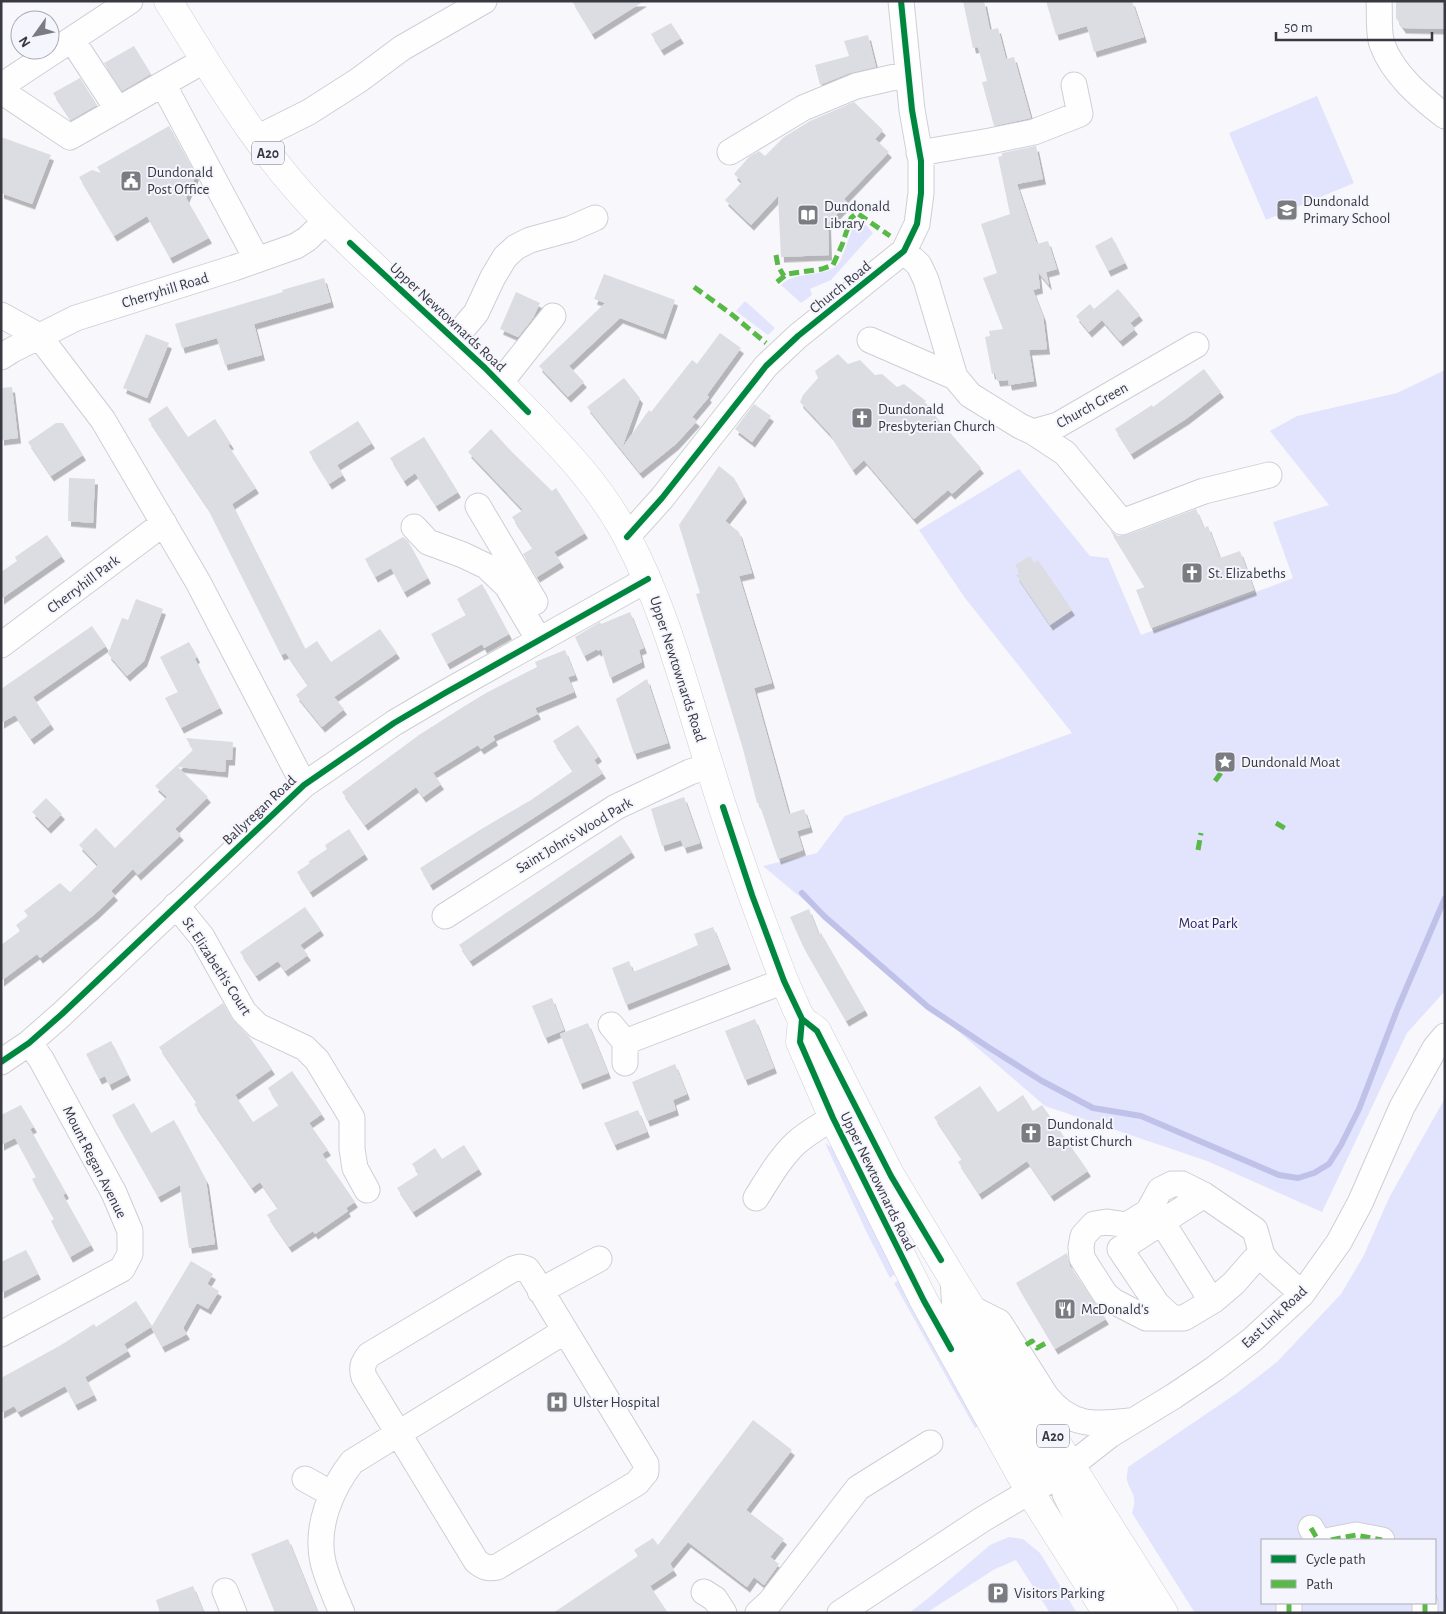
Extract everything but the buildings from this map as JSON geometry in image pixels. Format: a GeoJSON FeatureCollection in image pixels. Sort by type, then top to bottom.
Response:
{"type":"FeatureCollection","features":[{"type":"Feature","properties":{"kind":"highway","name":"Upper Newtownards Road"},"geometry":{"type":"LineString","coordinates":[[168,1],[204,60],[257,138],[293,184],[326,221],[500,383],[565,450],[589,478],[628,537],[648,579],[668,632],[709,766],[752,895],[784,981],[802,1019],[817,1031],[891,1176],[973,1309],[1052,1478],[1107,1613]]}},
{"type":"Feature","properties":{"kind":"highway","name":"Upper Newtownards Road"},"geometry":{"type":"LineString","coordinates":[[802,1019],[800,1042],[833,1118],[924,1301],[1052,1478],[1164,1613]]}},
{"type":"Feature","properties":{"kind":"street"},"geometry":{"type":"LineString","coordinates":[[1,86],[130,1]]}},
{"type":"Feature","properties":{"kind":"street"},"geometry":{"type":"LineString","coordinates":[[257,138],[317,106],[359,80],[402,48],[484,1]]}},
{"type":"Feature","properties":{"kind":"street","name":"Church Road"},"geometry":{"type":"LineString","coordinates":[[628,537],[662,498],[766,366],[798,336],[904,251],[917,224],[921,193],[919,152],[912,110],[901,1]]}},
{"type":"Feature","properties":{"kind":"street"},"geometry":{"type":"LineString","coordinates":[[1379,1],[1382,42],[1397,72],[1424,99],[1445,116]]}},
{"type":"Feature","properties":{"kind":"street"},"geometry":{"type":"LineString","coordinates":[[72,40],[118,110]]}},
{"type":"Feature","properties":{"kind":"street"},"geometry":{"type":"LineString","coordinates":[[1,91],[70,137],[204,60]]}},
{"type":"Feature","properties":{"kind":"street"},"geometry":{"type":"LineString","coordinates":[[730,152],[803,108],[856,86],[908,74]]}},
{"type":"Feature","properties":{"kind":"street"},"geometry":{"type":"LineString","coordinates":[[162,84],[257,260]]}},
{"type":"Feature","properties":{"kind":"street"},"geometry":{"type":"LineString","coordinates":[[919,152],[1034,132],[1080,114],[1074,85]]}},
{"type":"Feature","properties":{"kind":"street"},"geometry":{"type":"LineString","coordinates":[[454,340],[476,313],[505,257],[516,247],[530,240],[570,229],[595,218]]}},
{"type":"Feature","properties":{"kind":"street","name":"Cherryhill Road"},"geometry":{"type":"LineString","coordinates":[[1,357],[76,318],[296,246],[307,239],[326,221]]}},
{"type":"Feature","properties":{"kind":"street"},"geometry":{"type":"LineString","coordinates":[[904,251],[919,265],[926,280],[955,377],[970,395],[1065,453],[1122,522],[1204,491],[1269,475]]}},
{"type":"Feature","properties":{"kind":"street"},"geometry":{"type":"LineString","coordinates":[[1,315],[39,336],[103,420],[198,582],[304,785]]}},
{"type":"Feature","properties":{"kind":"street"},"geometry":{"type":"LineString","coordinates":[[500,383],[552,316]]}},
{"type":"Feature","properties":{"kind":"street"},"geometry":{"type":"LineString","coordinates":[[870,340],[955,377]]}},
{"type":"Feature","properties":{"kind":"street","name":"Church Green"},"geometry":{"type":"LineString","coordinates":[[1033,432],[1058,426],[1196,345]]}},
{"type":"Feature","properties":{"kind":"street"},"geometry":{"type":"LineString","coordinates":[[478,506],[546,636]]}},
{"type":"Feature","properties":{"kind":"street","name":"Cherryhill Park"},"geometry":{"type":"LineString","coordinates":[[1,645],[164,523]]}},
{"type":"Feature","properties":{"kind":"street"},"geometry":{"type":"LineString","coordinates":[[414,527],[428,542],[486,566],[507,586],[546,636]]}},
{"type":"Feature","properties":{"kind":"street","name":"Ballyregan Road"},"geometry":{"type":"LineString","coordinates":[[1,1062],[29,1044],[304,785],[394,723],[648,579]]}},
{"type":"Feature","properties":{"kind":"street","name":"Saint John's Wood Park"},"geometry":{"type":"LineString","coordinates":[[445,916],[616,807],[690,772],[709,766]]}},
{"type":"Feature","properties":{"kind":"street","name":"St. Elizabeth's Court"},"geometry":{"type":"LineString","coordinates":[[176,905],[202,937],[244,1012],[258,1026],[304,1048],[317,1060],[352,1118],[352,1149],[355,1168],[367,1190]]}},
{"type":"Feature","properties":{"kind":"street"},"geometry":{"type":"LineString","coordinates":[[620,1043],[784,981]]}},
{"type":"Feature","properties":{"kind":"street","name":"East Link Road"},"geometry":{"type":"LineString","coordinates":[[840,1613],[984,1519],[1052,1478],[1110,1435],[1214,1369],[1252,1340],[1302,1294],[1339,1242],[1360,1203],[1402,1107],[1445,1036]]}},
{"type":"Feature","properties":{"kind":"street","name":"Mount Regan Avenue"},"geometry":{"type":"LineString","coordinates":[[1,1334],[122,1270],[130,1254],[130,1231],[114,1193],[41,1059],[29,1044]]}},
{"type":"Feature","properties":{"kind":"street"},"geometry":{"type":"LineString","coordinates":[[756,1198],[774,1170],[796,1143],[833,1118]]}},
{"type":"Feature","properties":{"kind":"street"},"geometry":{"type":"LineString","coordinates":[[1262,1255],[1254,1260],[1234,1283],[1214,1300],[1184,1318],[1146,1318],[1113,1301],[1105,1294],[1082,1258],[1080,1247],[1083,1236],[1094,1224],[1107,1222],[1126,1225],[1148,1212],[1160,1190],[1172,1184],[1182,1184],[1204,1195],[1255,1230],[1262,1255],[1270,1265],[1302,1294]]}},
{"type":"Feature","properties":{"kind":"street"},"geometry":{"type":"LineString","coordinates":[[1172,1318],[1157,1304],[1120,1249],[1204,1195]]}},
{"type":"Feature","properties":{"kind":"street"},"geometry":{"type":"LineString","coordinates":[[1162,1222],[1206,1292],[1214,1300]]}},
{"type":"Feature","properties":{"kind":"street"},"geometry":{"type":"LineString","coordinates":[[540,1291],[599,1259]]}},
{"type":"Feature","properties":{"kind":"street"},"geometry":{"type":"LineString","coordinates":[[520,1267],[527,1269],[540,1291],[646,1464],[646,1472],[637,1483],[497,1568],[490,1569],[476,1561],[361,1370],[363,1363],[369,1355],[514,1269],[520,1267]]}},
{"type":"Feature","properties":{"kind":"street"},"geometry":{"type":"LineString","coordinates":[[953,1279],[955,1312],[1042,1462],[1065,1494],[1076,1516],[1134,1613]]}},
{"type":"Feature","properties":{"kind":"street"},"geometry":{"type":"LineString","coordinates":[[973,1309],[998,1322],[1046,1396],[1062,1412],[1085,1423],[1099,1424],[1134,1420]]}},
{"type":"Feature","properties":{"kind":"street"},"geometry":{"type":"LineString","coordinates":[[342,1613],[323,1562],[321,1542],[324,1520],[332,1494],[339,1479],[352,1462],[565,1331]]}},
{"type":"Feature","properties":{"kind":"street"},"geometry":{"type":"LineString","coordinates":[[758,1613],[770,1602],[858,1488],[930,1443]]}},
{"type":"Feature","properties":{"kind":"street"},"geometry":{"type":"LineString","coordinates":[[305,1479],[332,1494]]}},
{"type":"Feature","properties":{"kind":"street"},"geometry":{"type":"LineString","coordinates":[[1320,1536],[1356,1535],[1377,1539]]}},
{"type":"Feature","properties":{"kind":"street"},"geometry":{"type":"LineString","coordinates":[[871,1613],[891,1581]]}},
{"type":"Feature","properties":{"kind":"street"},"geometry":{"type":"LineString","coordinates":[[704,1592],[715,1600],[724,1613]]}},
{"type":"Feature","properties":{"kind":"green space"},"geometry":{"type":"Polygon","coordinates":[[[1317,96],[1354,183],[1266,220],[1229,133],[1317,96]]]}},
{"type":"Feature","properties":{"kind":"green space"},"geometry":{"type":"Polygon","coordinates":[[[855,222],[866,225],[873,233],[831,280],[810,289],[812,295],[801,303],[781,285],[795,277],[820,273],[834,268],[841,259],[855,222]]]}},
{"type":"Feature","properties":{"kind":"green space"},"geometry":{"type":"Polygon","coordinates":[[[745,301],[775,328],[768,335],[736,311],[745,301]]]}},
{"type":"Feature","properties":{"kind":"green space","name":"Moat Park"},"geometry":{"type":"Polygon","coordinates":[[[1445,370],[1445,991],[1407,1033],[1322,1212],[1207,1161],[1045,1106],[763,866],[817,853],[845,816],[1072,733],[965,598],[919,530],[1019,469],[1090,556],[1108,558],[1141,635],[1293,578],[1273,522],[1329,505],[1270,431],[1297,416],[1397,393],[1445,370]]]}},
{"type":"Feature","properties":{"kind":"green space"},"geometry":{"type":"Polygon","coordinates":[[[1445,1098],[1445,1613],[1195,1613],[1132,1513],[1134,1498],[1127,1480],[1128,1467],[1237,1393],[1277,1362],[1341,1294],[1363,1257],[1390,1196],[1445,1098]]]}},
{"type":"Feature","properties":{"kind":"green space"},"geometry":{"type":"Polygon","coordinates":[[[825,1143],[834,1149],[862,1208],[897,1273],[890,1278],[867,1233],[825,1143]]]}},
{"type":"Feature","properties":{"kind":"green space"},"geometry":{"type":"Polygon","coordinates":[[[900,1280],[979,1425],[975,1428],[894,1283],[900,1280]]]}},
{"type":"Feature","properties":{"kind":"green space"},"geometry":{"type":"Polygon","coordinates":[[[1009,1537],[1023,1539],[1040,1553],[1077,1613],[1050,1613],[1016,1560],[995,1569],[926,1613],[909,1613],[990,1545],[1009,1537]]]}},
{"type":"Feature","properties":{"kind":"waterway"},"geometry":{"type":"LineString","coordinates":[[802,893],[824,916],[928,1007],[1042,1081],[1093,1108],[1141,1116],[1279,1175],[1298,1178],[1314,1173],[1329,1164],[1341,1145],[1359,1109],[1397,1010],[1445,898]]}},
{"type":"Feature","properties":{"kind":"marked path"},"geometry":{"type":"LineString","coordinates":[[777,282],[787,274],[822,269],[833,265],[851,218],[857,213],[890,236]]}},
{"type":"Feature","properties":{"kind":"marked path"},"geometry":{"type":"LineString","coordinates":[[776,255],[778,266],[784,276]]}},
{"type":"Feature","properties":{"kind":"marked path"},"geometry":{"type":"LineString","coordinates":[[694,287],[730,313],[766,343]]}},
{"type":"Feature","properties":{"kind":"marked path"},"geometry":{"type":"LineString","coordinates":[[1215,781],[1223,770],[1237,763]]}},
{"type":"Feature","properties":{"kind":"marked path"},"geometry":{"type":"LineString","coordinates":[[1276,823],[1288,830]]}},
{"type":"Feature","properties":{"kind":"marked path"},"geometry":{"type":"LineString","coordinates":[[1198,850],[1201,833]]}},
{"type":"Feature","properties":{"kind":"marked path"},"geometry":{"type":"LineString","coordinates":[[1026,1345],[1032,1341],[1037,1348],[1046,1343]]}},
{"type":"Feature","properties":{"kind":"marked path"},"geometry":{"type":"LineString","coordinates":[[1311,1528],[1317,1539]]}},
{"type":"Feature","properties":{"kind":"marked path"},"geometry":{"type":"LineString","coordinates":[[1336,1539],[1356,1535],[1377,1539]]}},
{"type":"Feature","properties":{"kind":"marked path"},"geometry":{"type":"LineString","coordinates":[[1289,1604],[1289,1613]]}},
{"type":"Feature","properties":{"kind":"marked path"},"geometry":{"type":"LineString","coordinates":[[1425,1604],[1425,1613]]}},
{"type":"Feature","properties":{"kind":"cycle path"},"geometry":{"type":"LineString","coordinates":[[627,537],[662,498],[766,366],[798,336],[904,251],[917,224],[921,193],[921,161],[912,110],[901,1]]}},
{"type":"Feature","properties":{"kind":"cycle path"},"geometry":{"type":"LineString","coordinates":[[350,243],[485,368],[528,412]]}},
{"type":"Feature","properties":{"kind":"cycle path"},"geometry":{"type":"LineString","coordinates":[[1,1062],[29,1043],[62,1014],[304,785],[394,723],[648,579]]}},
{"type":"Feature","properties":{"kind":"cycle path"},"geometry":{"type":"LineString","coordinates":[[723,807],[752,895],[784,981],[802,1019],[817,1031],[891,1176],[941,1260]]}},
{"type":"Feature","properties":{"kind":"cycle path"},"geometry":{"type":"LineString","coordinates":[[802,1019],[800,1042],[833,1118],[924,1301],[951,1349]]}},
{"type":"Feature","properties":{"kind":"place","name":"Dundonald Post Office"},"geometry":{"type":"Point","coordinates":[131,181]}},
{"type":"Feature","properties":{"kind":"place","name":"Dundonald Primary School"},"geometry":{"type":"Point","coordinates":[1287,210]}},
{"type":"Feature","properties":{"kind":"place","name":"Dundonald Library"},"geometry":{"type":"Point","coordinates":[808,215]}},
{"type":"Feature","properties":{"kind":"place","name":"Dundonald Presbyterian Church"},"geometry":{"type":"Point","coordinates":[862,418]}},
{"type":"Feature","properties":{"kind":"place","name":"St. Elizabeths"},"geometry":{"type":"Point","coordinates":[1192,573]}},
{"type":"Feature","properties":{"kind":"place","name":"Dundonald Moat"},"geometry":{"type":"Point","coordinates":[1225,762]}},
{"type":"Feature","properties":{"kind":"place","name":"Dundonald Baptist Church"},"geometry":{"type":"Point","coordinates":[1031,1133]}},
{"type":"Feature","properties":{"kind":"place","name":"McDonald's"},"geometry":{"type":"Point","coordinates":[1065,1309]}},
{"type":"Feature","properties":{"kind":"place","name":"Ulster Hospital"},"geometry":{"type":"Point","coordinates":[557,1402]}},
{"type":"Feature","properties":{"kind":"place","name":"Visitors Parking"},"geometry":{"type":"Point","coordinates":[998,1593]}}]}
